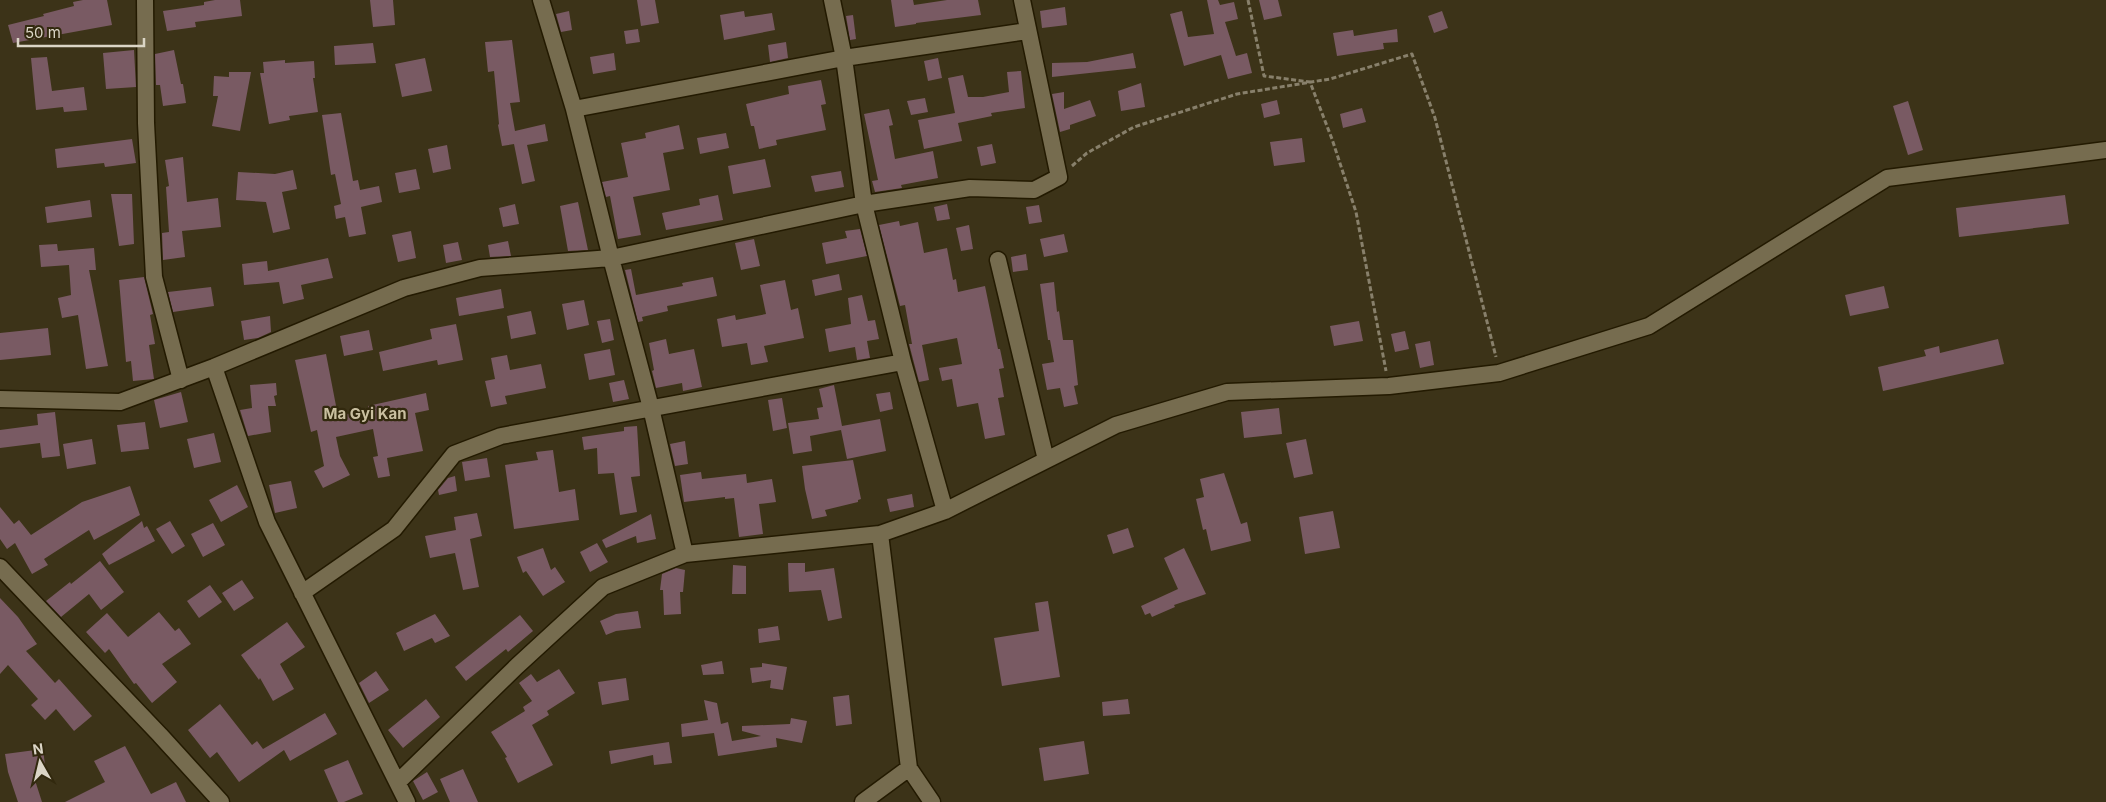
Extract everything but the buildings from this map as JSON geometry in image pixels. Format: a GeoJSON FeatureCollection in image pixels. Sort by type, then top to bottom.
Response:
{"type":"FeatureCollection","features":[{"type":"Feature","properties":{"kind":"street"},"geometry":{"type":"LineString","coordinates":[[145,0],[146,123],[154,276],[181,380]]}},
{"type":"Feature","properties":{"kind":"street"},"geometry":{"type":"LineString","coordinates":[[541,0],[574,108],[651,408],[685,554]]}},
{"type":"Feature","properties":{"kind":"street"},"geometry":{"type":"LineString","coordinates":[[832,0],[844,58],[864,204],[903,362],[945,511]]}},
{"type":"Feature","properties":{"kind":"street"},"geometry":{"type":"LineString","coordinates":[[0,399],[120,402],[214,367],[404,288],[480,268],[611,258],[864,204],[970,188],[1034,190],[1058,178],[1022,0]]}},
{"type":"Feature","properties":{"kind":"street"},"geometry":{"type":"LineString","coordinates":[[574,108],[844,58],[1028,31]]}},
{"type":"Feature","properties":{"kind":"street"},"geometry":{"type":"LineString","coordinates":[[398,782],[517,666],[603,587],[685,554],[880,534],[945,511],[1116,425],[1227,392],[1389,386],[1500,373],[1649,326],[1887,178],[2106,150]]}},
{"type":"Feature","properties":{"kind":"street"},"geometry":{"type":"LineString","coordinates":[[998,260],[1046,460]]}},
{"type":"Feature","properties":{"kind":"street"},"geometry":{"type":"LineString","coordinates":[[302,593],[394,529],[454,454],[501,436],[903,362]]}},
{"type":"Feature","properties":{"kind":"street"},"geometry":{"type":"LineString","coordinates":[[214,367],[267,522],[408,802]]}},
{"type":"Feature","properties":{"kind":"street"},"geometry":{"type":"LineString","coordinates":[[880,534],[909,768],[932,802]]}},
{"type":"Feature","properties":{"kind":"street"},"geometry":{"type":"LineString","coordinates":[[0,567],[221,802]]}},
{"type":"Feature","properties":{"kind":"street"},"geometry":{"type":"LineString","coordinates":[[863,802],[909,768]]}},
{"type":"Feature","properties":{"kind":"path"},"geometry":{"type":"LineString","coordinates":[[1248,0],[1264,76],[1310,82]]}},
{"type":"Feature","properties":{"kind":"path"},"geometry":{"type":"LineString","coordinates":[[1058,178],[1087,153],[1134,127],[1237,94],[1330,79],[1412,54],[1435,118],[1500,373]]}},
{"type":"Feature","properties":{"kind":"path"},"geometry":{"type":"LineString","coordinates":[[1310,82],[1332,139],[1356,212],[1389,386]]}},
{"type":"Feature","properties":{"kind":"district","name":"Ma Gyi Kan"},"geometry":{"type":"Point","coordinates":[365,413]}}]}
